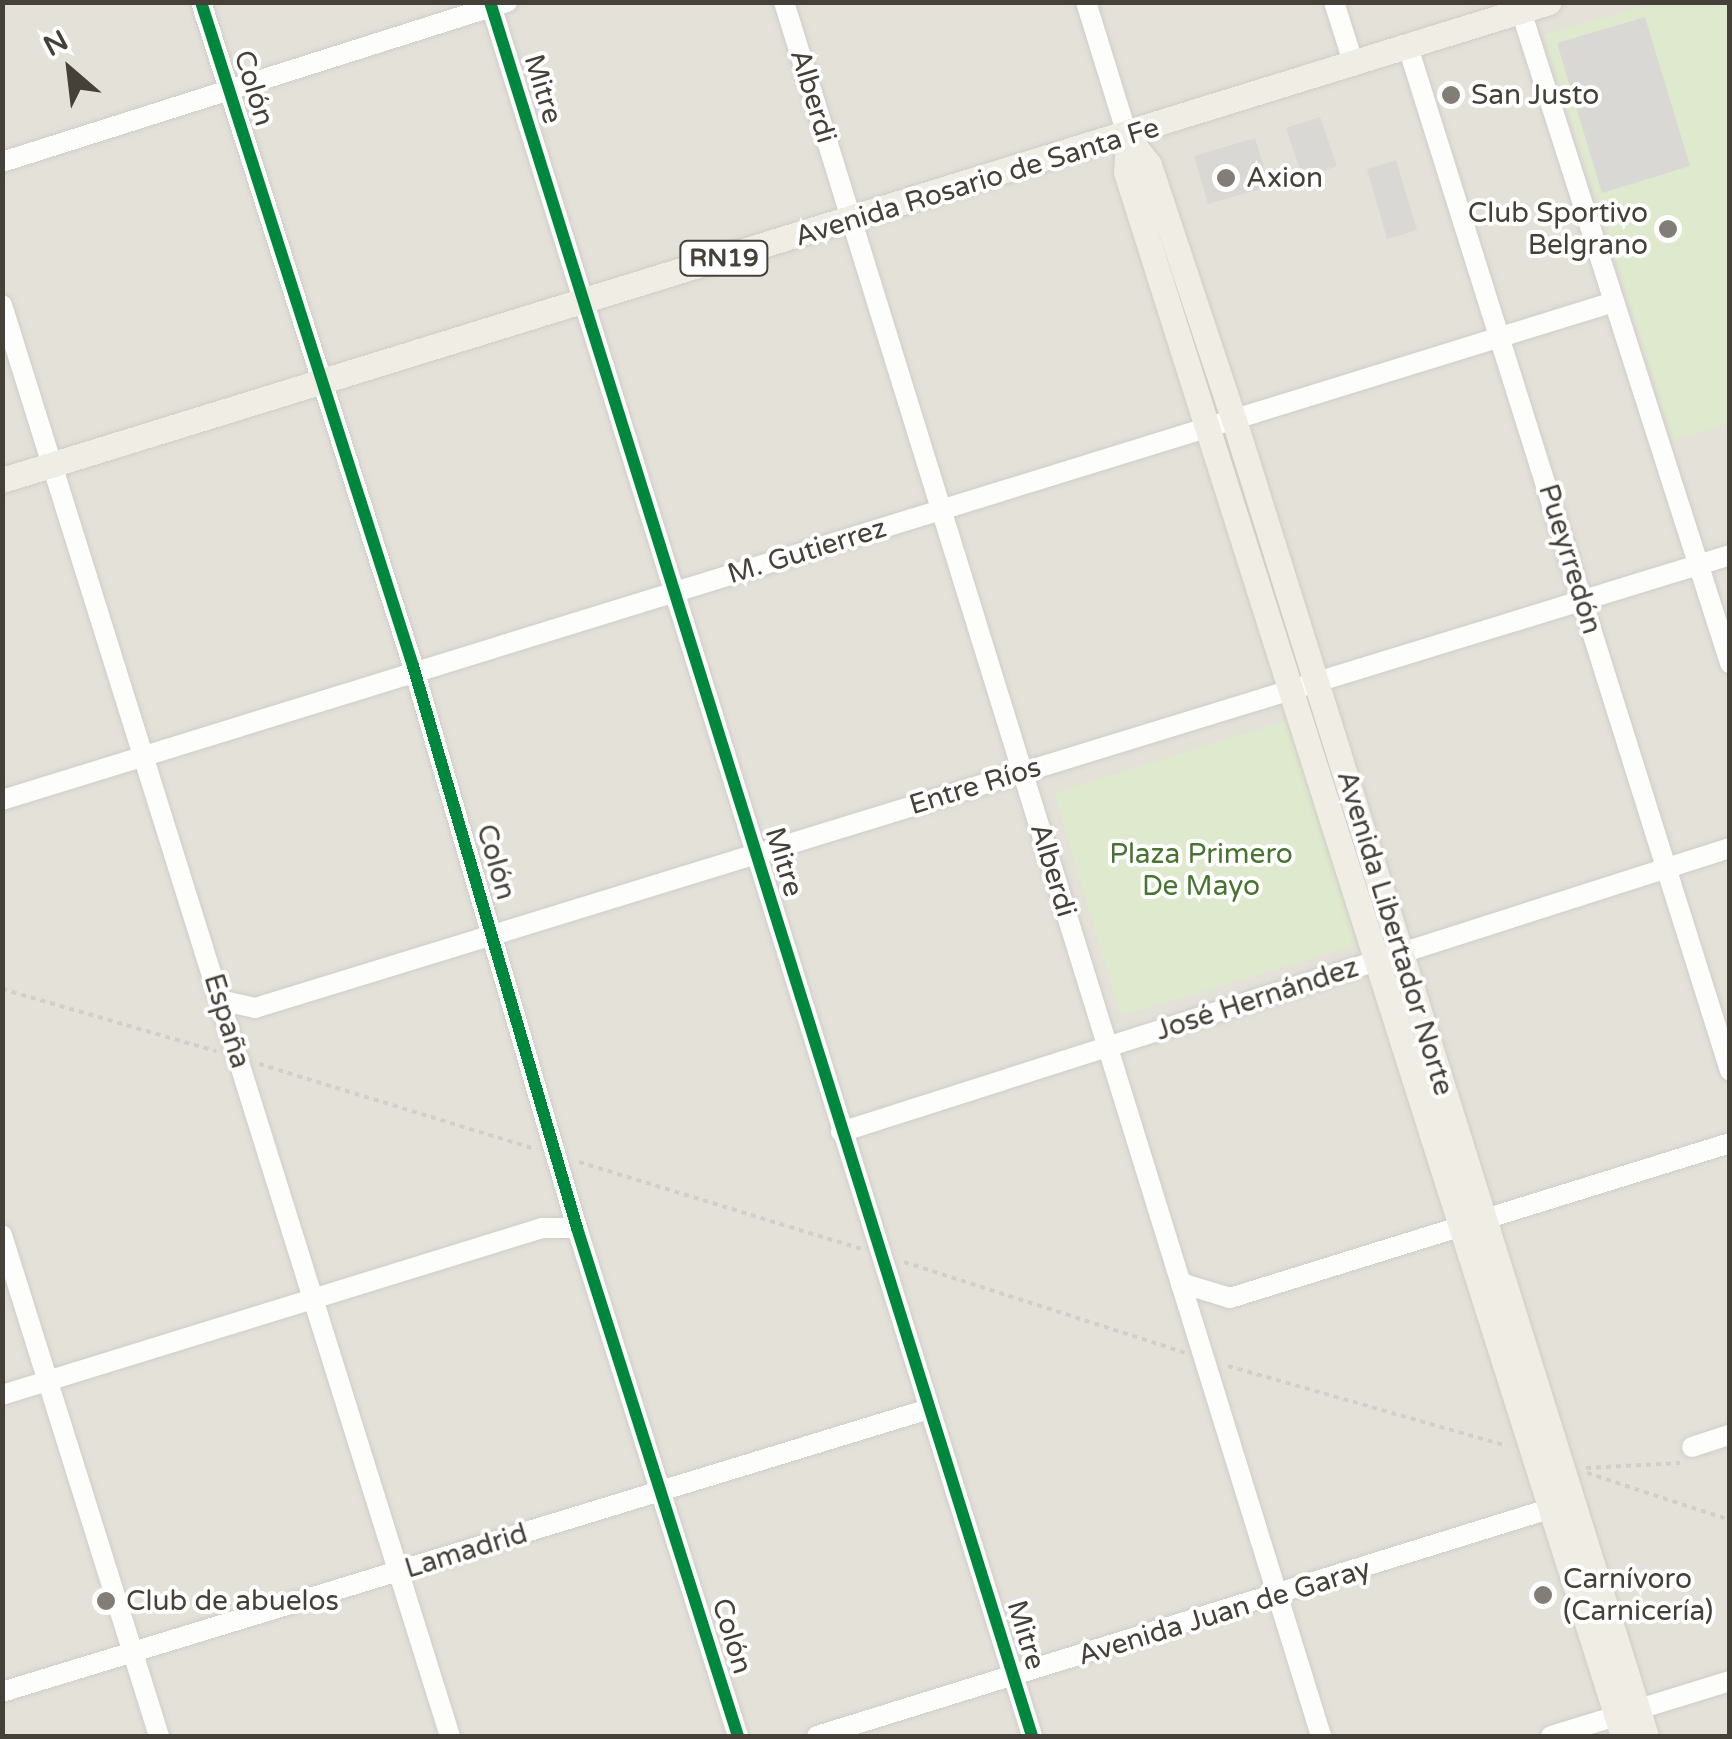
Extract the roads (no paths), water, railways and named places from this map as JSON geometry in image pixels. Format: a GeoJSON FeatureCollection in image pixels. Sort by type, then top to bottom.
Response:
{"type":"FeatureCollection","features":[{"type":"Feature","properties":{"kind":"main road","name":"Avenida Rosario de Santa Fe"},"geometry":{"type":"LineString","coordinates":[[2,480],[583,300],[1128,138],[1520,7],[1549,2]]}},
{"type":"Feature","properties":{"kind":"main road","name":"Avenida Libertador Norte"},"geometry":{"type":"LineString","coordinates":[[1128,138],[1126,172],[1222,424],[1562,1505],[1626,1721],[1646,1736]]}},
{"type":"Feature","properties":{"kind":"street","name":"Colón"},"geometry":{"type":"LineString","coordinates":[[201,2],[415,672],[577,1228],[738,1736]]}},
{"type":"Feature","properties":{"kind":"street","name":"Alberdi"},"geometry":{"type":"LineString","coordinates":[[784,2],[1322,1736]]}},
{"type":"Feature","properties":{"kind":"street","name":"Avenida Libertador Norte"},"geometry":{"type":"LineString","coordinates":[[1086,2],[1128,138]]}},
{"type":"Feature","properties":{"kind":"street"},"geometry":{"type":"LineString","coordinates":[[1334,2],[1354,65]]}},
{"type":"Feature","properties":{"kind":"street"},"geometry":{"type":"LineString","coordinates":[[2,162],[496,4]]}},
{"type":"Feature","properties":{"kind":"street","name":"Mitre"},"geometry":{"type":"LineString","coordinates":[[496,4],[583,300],[1032,1736]]}},
{"type":"Feature","properties":{"kind":"street"},"geometry":{"type":"LineString","coordinates":[[1520,7],[1730,663]]}},
{"type":"Feature","properties":{"kind":"street","name":"Pueyrredón"},"geometry":{"type":"LineString","coordinates":[[1408,47],[1730,1071]]}},
{"type":"Feature","properties":{"kind":"street","name":"M. Gutierrez"},"geometry":{"type":"LineString","coordinates":[[2,800],[1612,303]]}},
{"type":"Feature","properties":{"kind":"street","name":"España"},"geometry":{"type":"LineString","coordinates":[[2,305],[450,1736]]}},
{"type":"Feature","properties":{"kind":"street","name":"Entre Ríos"},"geometry":{"type":"LineString","coordinates":[[220,1000],[255,1008],[1730,555]]}},
{"type":"Feature","properties":{"kind":"street","name":"José Hernández"},"geometry":{"type":"LineString","coordinates":[[842,1132],[1730,848]]}},
{"type":"Feature","properties":{"kind":"street"},"geometry":{"type":"LineString","coordinates":[[1181,1283],[1230,1298],[1730,1142]]}},
{"type":"Feature","properties":{"kind":"street"},"geometry":{"type":"LineString","coordinates":[[2,1394],[542,1228],[577,1228]]}},
{"type":"Feature","properties":{"kind":"street"},"geometry":{"type":"LineString","coordinates":[[2,1235],[159,1736]]}},
{"type":"Feature","properties":{"kind":"street","name":"Lamadrid"},"geometry":{"type":"LineString","coordinates":[[2,1692],[929,1408]]}},
{"type":"Feature","properties":{"kind":"street"},"geometry":{"type":"LineString","coordinates":[[1692,1447],[1730,1435]]}},
{"type":"Feature","properties":{"kind":"street","name":"Avenida Juan de Garay"},"geometry":{"type":"LineString","coordinates":[[817,1736],[1562,1505]]}},
{"type":"Feature","properties":{"kind":"street"},"geometry":{"type":"LineString","coordinates":[[1551,1736],[1626,1721],[1730,1681]]}},
{"type":"Feature","properties":{"kind":"place","name":"San Justo"},"geometry":{"type":"Point","coordinates":[1451,95]}},
{"type":"Feature","properties":{"kind":"place","name":"Axion"},"geometry":{"type":"Point","coordinates":[1226,178]}},
{"type":"Feature","properties":{"kind":"place","name":"Club Sportivo Belgrano"},"geometry":{"type":"Point","coordinates":[1668,229]}},
{"type":"Feature","properties":{"kind":"place","name":"Carnívoro (Carnicería)"},"geometry":{"type":"Point","coordinates":[1543,1595]}},
{"type":"Feature","properties":{"kind":"place","name":"Club de abuelos"},"geometry":{"type":"Point","coordinates":[106,1601]}},
{"type":"Feature","properties":{"kind":"park label","name":"Plaza Primero De Mayo"},"geometry":{"type":"Point","coordinates":[1201,870]}}]}
